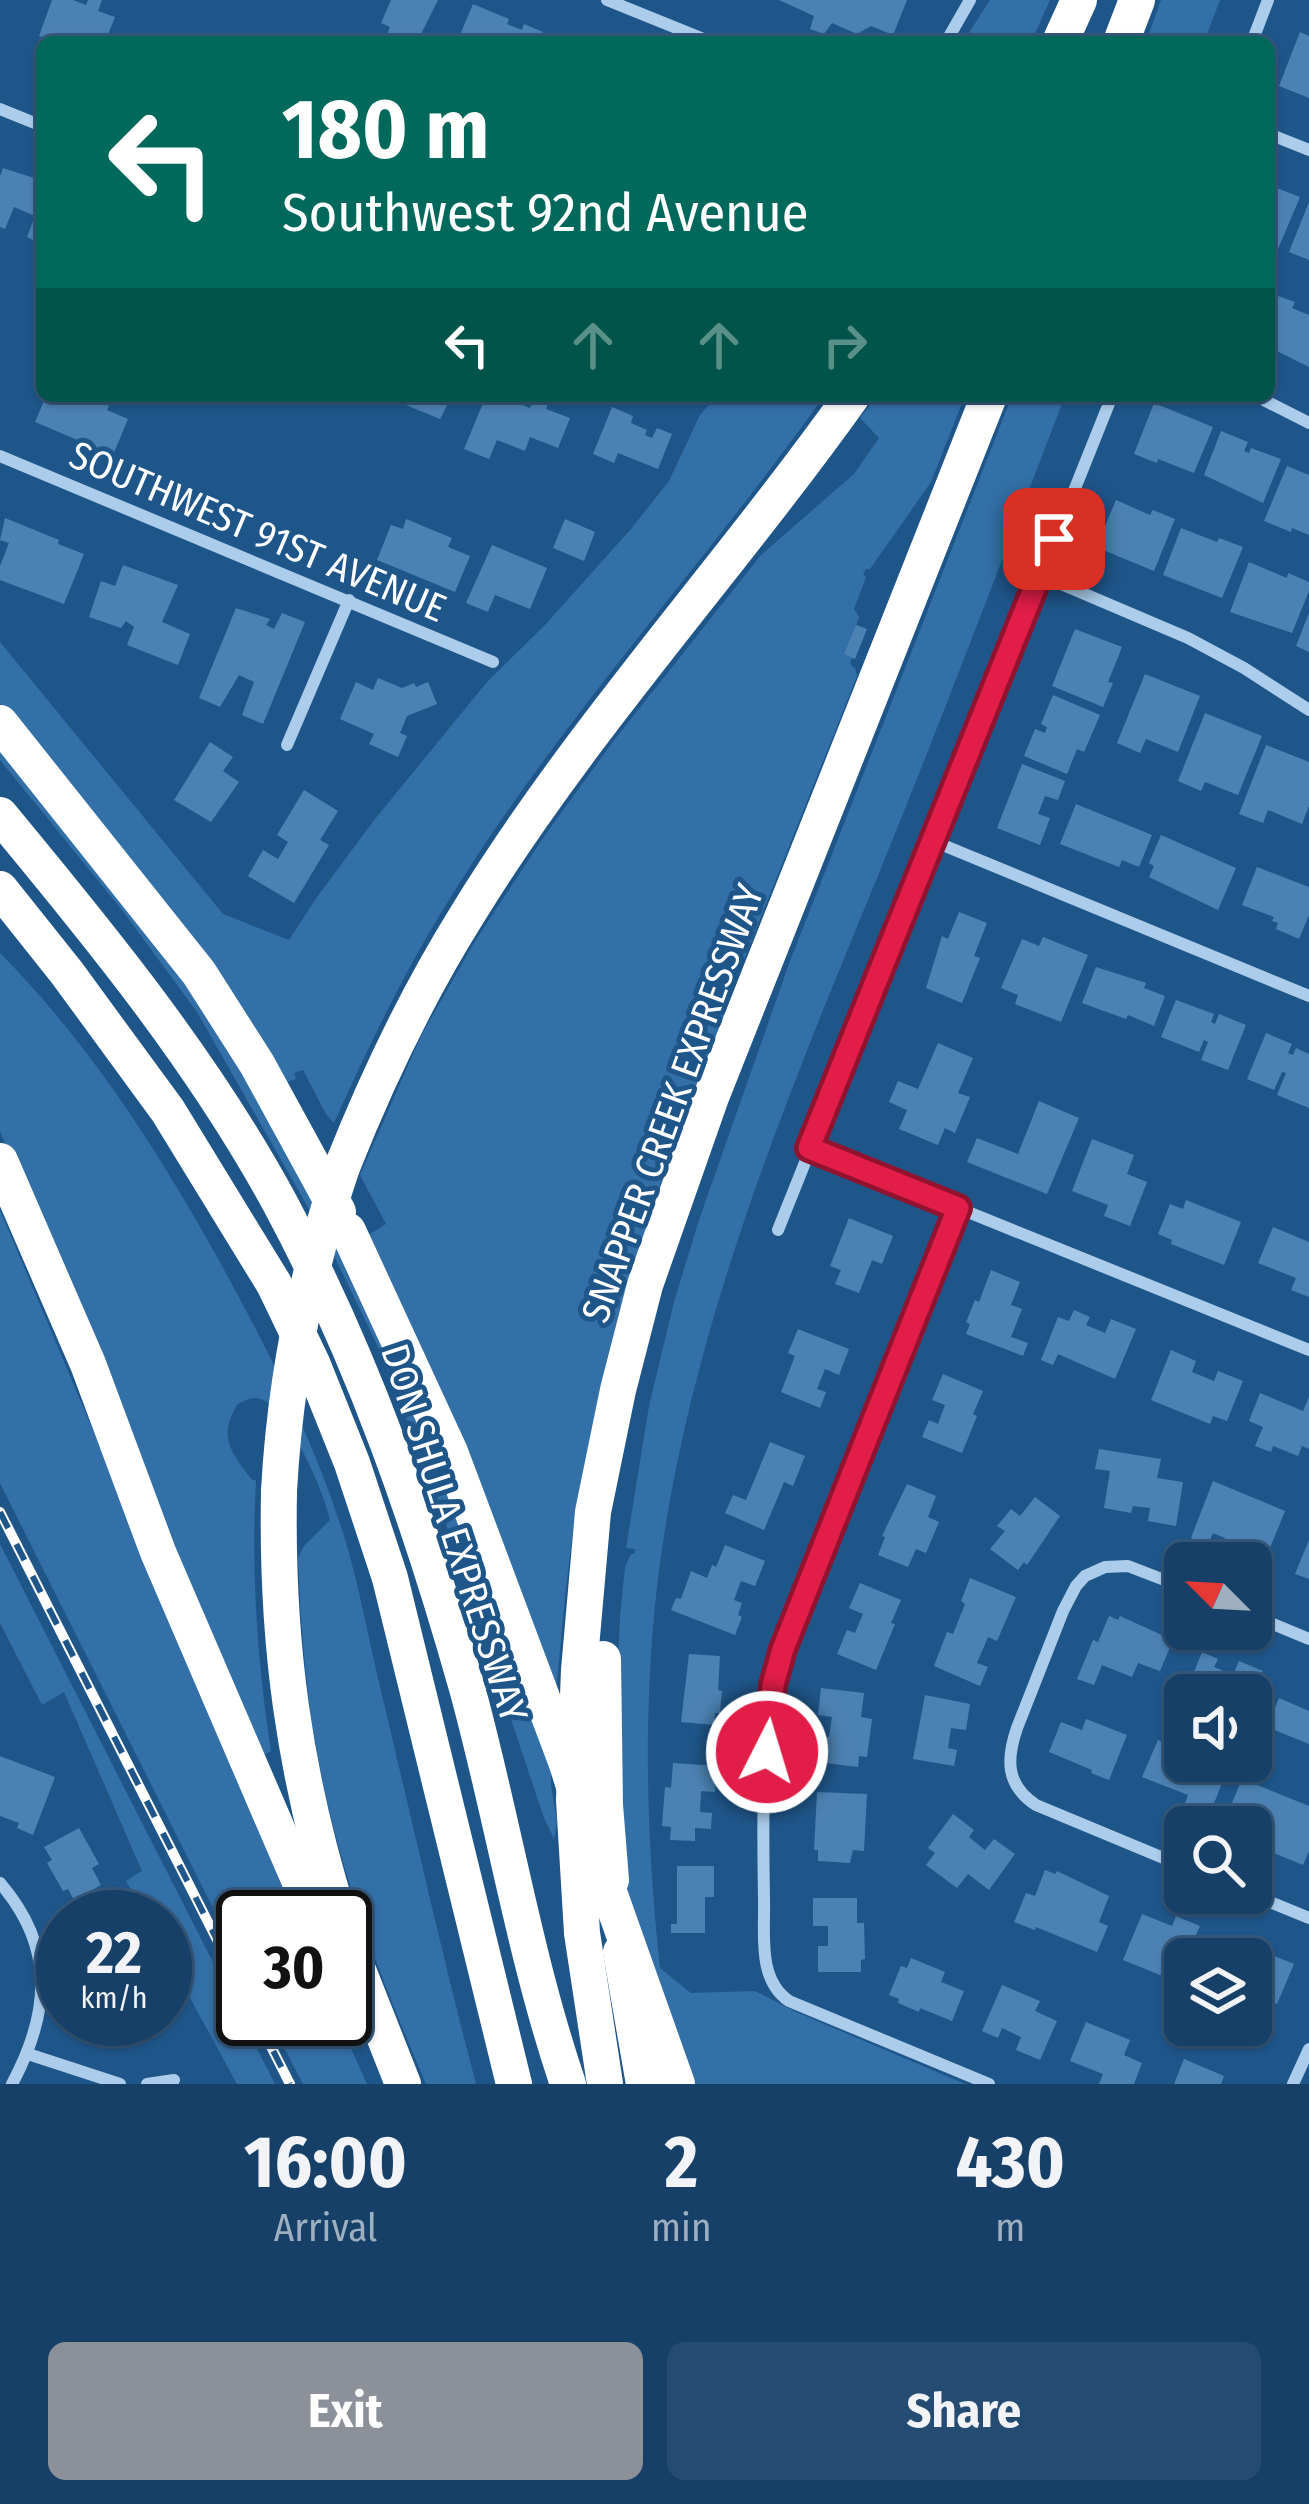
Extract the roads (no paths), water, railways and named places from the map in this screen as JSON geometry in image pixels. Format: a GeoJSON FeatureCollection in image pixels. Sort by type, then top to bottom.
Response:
{"type":"FeatureCollection","features":[{"type":"Feature","properties":{"kind":"highway"},"geometry":{"type":"LineString","coordinates":[[1063,36],[1079,0]]}},
{"type":"Feature","properties":{"kind":"highway"},"geometry":{"type":"LineString","coordinates":[[1123,36],[1137,0]]}},
{"type":"Feature","properties":{"kind":"highway"},"geometry":{"type":"LineString","coordinates":[[331,1890],[314,1835],[289,1705],[280,1614],[279,1491],[286,1398],[302,1306],[342,1167],[399,1034],[492,876],[572,763],[847,402]]}},
{"type":"Feature","properties":{"kind":"highway","name":"SNAPPER CREEK EXPRESSWAY"},"geometry":{"type":"LineString","coordinates":[[605,2084],[582,1933],[574,1800],[593,1512],[631,1336],[711,1097],[986,402]]}},
{"type":"Feature","properties":{"kind":"highway"},"geometry":{"type":"LineString","coordinates":[[0,723],[199,973],[267,1081],[348,1231],[450,1452],[567,1764],[677,2084]]}},
{"type":"Feature","properties":{"kind":"highway","name":"DON SHULA EXPRESSWAY"},"geometry":{"type":"LineString","coordinates":[[0,815],[103,940],[206,1081],[280,1203],[354,1353],[412,1511],[467,1689],[546,2020],[568,2084]]}},
{"type":"Feature","properties":{"kind":"highway","name":"DON SHULA EXPRESSWAY"},"geometry":{"type":"LineString","coordinates":[[0,889],[168,1111],[274,1284],[311,1363],[352,1463],[390,1578],[514,2084]]}},
{"type":"Feature","properties":{"kind":"highway"},"geometry":{"type":"LineString","coordinates":[[0,1161],[88,1364],[158,1552],[303,1890]]}},
{"type":"Feature","properties":{"kind":"highway"},"geometry":{"type":"LineString","coordinates":[[593,1512],[603,1616],[610,1874],[644,2084]]}},
{"type":"Feature","properties":{"kind":"highway"},"geometry":{"type":"LineString","coordinates":[[372,2009],[404,2084]]}},
{"type":"Feature","properties":{"kind":"street"},"geometry":{"type":"LineString","coordinates":[[608,0],[696,36]]}},
{"type":"Feature","properties":{"kind":"street"},"geometry":{"type":"LineString","coordinates":[[949,36],[970,0]]}},
{"type":"Feature","properties":{"kind":"street"},"geometry":{"type":"LineString","coordinates":[[1254,36],[1268,0]]}},
{"type":"Feature","properties":{"kind":"street"},"geometry":{"type":"LineString","coordinates":[[0,109],[36,124]]}},
{"type":"Feature","properties":{"kind":"street"},"geometry":{"type":"LineString","coordinates":[[1275,136],[1309,150]]}},
{"type":"Feature","properties":{"kind":"street"},"geometry":{"type":"LineString","coordinates":[[778,1230],[1110,402]]}},
{"type":"Feature","properties":{"kind":"street"},"geometry":{"type":"LineString","coordinates":[[1267,402],[1309,424]]}},
{"type":"Feature","properties":{"kind":"street","name":"SOUTHWEST 91ST AVENUE"},"geometry":{"type":"LineString","coordinates":[[0,456],[493,662]]}},
{"type":"Feature","properties":{"kind":"street"},"geometry":{"type":"LineString","coordinates":[[1040,575],[1188,638],[1309,710]]}},
{"type":"Feature","properties":{"kind":"street"},"geometry":{"type":"LineString","coordinates":[[287,745],[349,600]]}},
{"type":"Feature","properties":{"kind":"street"},"geometry":{"type":"LineString","coordinates":[[933,841],[1309,996]]}},
{"type":"Feature","properties":{"kind":"street"},"geometry":{"type":"LineString","coordinates":[[809,1148],[1309,1350]]}},
{"type":"Feature","properties":{"kind":"street"},"geometry":{"type":"LineString","coordinates":[[958,1208],[800,1602],[773,1685],[764,1802],[767,1970],[775,1990],[797,2006],[989,2084]]}},
{"type":"Feature","properties":{"kind":"street"},"geometry":{"type":"LineString","coordinates":[[1164,1580],[1117,1565],[1094,1570],[1076,1586],[1017,1728],[1009,1766],[1018,1790],[1036,1805],[1164,1858]]}},
{"type":"Feature","properties":{"kind":"street"},"geometry":{"type":"LineString","coordinates":[[1272,1624],[1309,1639]]}},
{"type":"Feature","properties":{"kind":"street"},"geometry":{"type":"LineString","coordinates":[[0,1883],[35,1941],[41,1982],[40,2016],[12,2084]]}},
{"type":"Feature","properties":{"kind":"street"},"geometry":{"type":"LineString","coordinates":[[1272,1903],[1309,1918]]}},
{"type":"Feature","properties":{"kind":"street"},"geometry":{"type":"LineString","coordinates":[[1293,2084],[1309,2049]]}},
{"type":"Feature","properties":{"kind":"street"},"geometry":{"type":"LineString","coordinates":[[28,2054],[120,2084]]}},
{"type":"Feature","properties":{"kind":"street"},"geometry":{"type":"LineString","coordinates":[[147,2084],[173,2080]]}},
{"type":"Feature","properties":{"kind":"railway"},"geometry":{"type":"LineString","coordinates":[[0,1512],[216,1938]]}},
{"type":"Feature","properties":{"kind":"railway"},"geometry":{"type":"LineString","coordinates":[[271,2046],[290,2084]]}}]}
